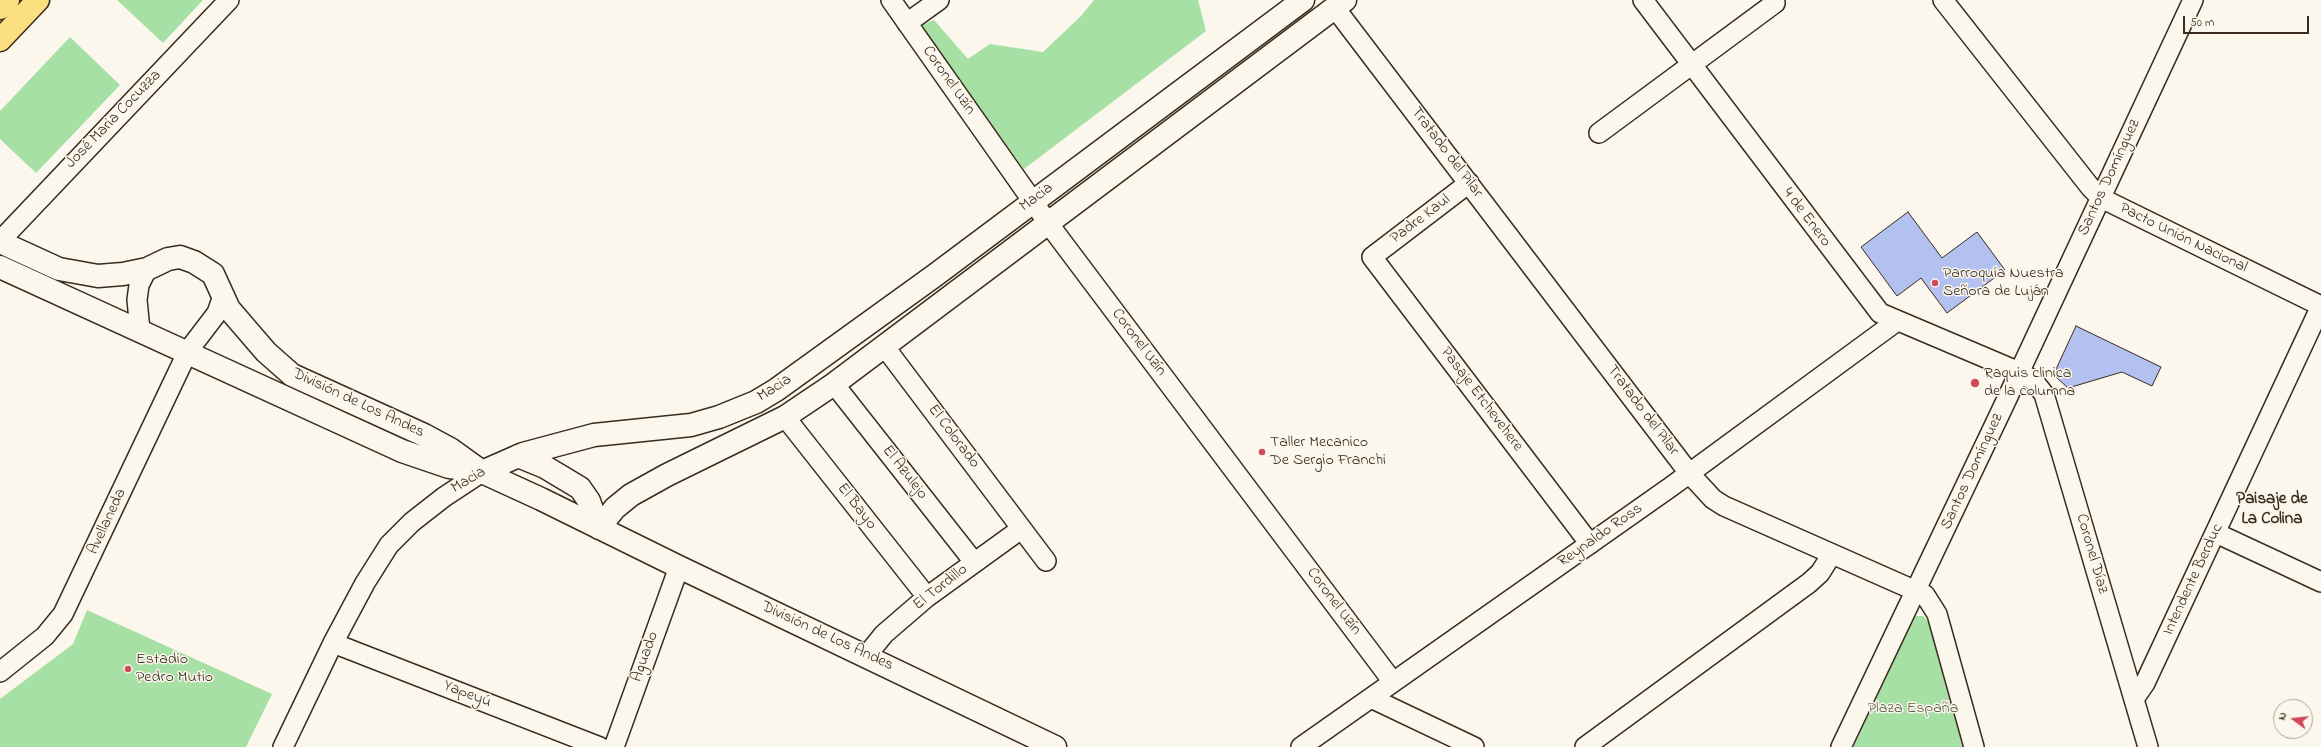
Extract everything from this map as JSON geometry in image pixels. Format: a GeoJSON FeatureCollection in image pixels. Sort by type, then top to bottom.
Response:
{"type":"FeatureCollection","features":[{"type":"Feature","properties":{"kind":"main road"},"geometry":{"type":"LineString","coordinates":[[0,8],[8,0]]}},
{"type":"Feature","properties":{"kind":"main road"},"geometry":{"type":"LineString","coordinates":[[0,40],[38,0]]}},
{"type":"Feature","properties":{"kind":"street","name":"José Maria Cocuzza"},"geometry":{"type":"LineString","coordinates":[[0,241],[229,0]]}},
{"type":"Feature","properties":{"kind":"street","name":"Coronel Uzín"},"geometry":{"type":"LineString","coordinates":[[891,0],[1048,223],[1393,682]]}},
{"type":"Feature","properties":{"kind":"street"},"geometry":{"type":"LineString","coordinates":[[907,23],[939,0]]}},
{"type":"Feature","properties":{"kind":"street","name":"Macia"},"geometry":{"type":"LineString","coordinates":[[283,747],[333,644],[365,583],[389,545],[412,522],[433,505],[482,472],[518,456],[594,435],[691,425],[719,417],[756,402],[789,381],[1033,202],[1303,0]]}},
{"type":"Feature","properties":{"kind":"street","name":"4 de Enero"},"geometry":{"type":"LineString","coordinates":[[1643,0],[1868,301],[1880,313],[2019,372]]}},
{"type":"Feature","properties":{"kind":"street","name":"Pacto Unión Nacional"},"geometry":{"type":"LineString","coordinates":[[1944,0],[2091,188],[2101,198],[2321,306]]}},
{"type":"Feature","properties":{"kind":"street","name":"Santos Domínguez"},"geometry":{"type":"LineString","coordinates":[[1841,747],[1917,590],[2193,0]]}},
{"type":"Feature","properties":{"kind":"street"},"geometry":{"type":"LineString","coordinates":[[1599,133],[1690,64],[1776,3]]}},
{"type":"Feature","properties":{"kind":"street","name":"Macia"},"geometry":{"type":"LineString","coordinates":[[599,528],[614,508],[631,495],[667,474],[785,418],[834,384],[1340,4]]}},
{"type":"Feature","properties":{"kind":"street","name":"Tratado del Pilar"},"geometry":{"type":"LineString","coordinates":[[1340,4],[1469,183],[1689,473],[1713,499],[1724,506],[1917,590],[1925,595],[1937,614],[1974,747]]}},
{"type":"Feature","properties":{"kind":"street","name":"Padre Kaul"},"geometry":{"type":"LineString","coordinates":[[1372,257],[1469,183]]}},
{"type":"Feature","properties":{"kind":"street","name":"División de Los Andes"},"geometry":{"type":"LineString","coordinates":[[0,241],[59,269],[98,276],[123,274],[147,269],[168,259],[180,257],[194,262],[213,274],[230,309],[266,352],[292,375],[450,449],[482,472],[1055,747]]}},
{"type":"Feature","properties":{"kind":"street","name":"Pasaje Etchevehere"},"geometry":{"type":"LineString","coordinates":[[1372,257],[1590,544]]}},
{"type":"Feature","properties":{"kind":"street","name":"División de Los Andes"},"geometry":{"type":"LineString","coordinates":[[0,267],[188,351],[402,451],[449,467],[482,472]]}},
{"type":"Feature","properties":{"kind":"street"},"geometry":{"type":"LineString","coordinates":[[140,330],[137,300],[139,285],[147,269]]}},
{"type":"Feature","properties":{"kind":"street"},"geometry":{"type":"LineString","coordinates":[[188,351],[217,313],[223,296]]}},
{"type":"Feature","properties":{"kind":"street","name":"Intendente Berduc"},"geometry":{"type":"LineString","coordinates":[[2134,699],[2145,684],[2321,306]]}},
{"type":"Feature","properties":{"kind":"street","name":"Reynaldo Ross"},"geometry":{"type":"LineString","coordinates":[[1301,747],[1590,544],[1897,321]]}},
{"type":"Feature","properties":{"kind":"street","name":"El Colorado"},"geometry":{"type":"LineString","coordinates":[[884,346],[1021,529],[1046,560]]}},
{"type":"Feature","properties":{"kind":"street","name":"Avellaneda"},"geometry":{"type":"LineString","coordinates":[[0,672],[45,636],[63,614],[188,351]]}},
{"type":"Feature","properties":{"kind":"street","name":"Coronel Díaz"},"geometry":{"type":"LineString","coordinates":[[2019,372],[2033,380],[2044,394],[2148,747]]}},
{"type":"Feature","properties":{"kind":"street","name":"El Azulejo"},"geometry":{"type":"LineString","coordinates":[[834,384],[974,562]]}},
{"type":"Feature","properties":{"kind":"street","name":"El Bayo"},"geometry":{"type":"LineString","coordinates":[[785,418],[927,597]]}},
{"type":"Feature","properties":{"kind":"street"},"geometry":{"type":"LineString","coordinates":[[518,456],[544,467],[580,488],[589,501],[599,528]]}},
{"type":"Feature","properties":{"kind":"street","name":"El Tordillo"},"geometry":{"type":"LineString","coordinates":[[867,656],[884,634],[927,597],[1021,529]]}},
{"type":"Feature","properties":{"kind":"street"},"geometry":{"type":"LineString","coordinates":[[2216,533],[2321,582]]}},
{"type":"Feature","properties":{"kind":"street"},"geometry":{"type":"LineString","coordinates":[[1585,747],[1809,583],[1820,572],[1832,554]]}},
{"type":"Feature","properties":{"kind":"street","name":"Aguado"},"geometry":{"type":"LineString","coordinates":[[614,747],[679,567]]}},
{"type":"Feature","properties":{"kind":"street","name":"Yapeyú"},"geometry":{"type":"LineString","coordinates":[[333,644],[600,747]]}},
{"type":"Feature","properties":{"kind":"street"},"geometry":{"type":"LineString","coordinates":[[1371,698],[1474,747]]}},
{"type":"Feature","properties":{"kind":"green space"},"geometry":{"type":"Polygon","coordinates":[[[117,0],[203,0],[163,43],[117,0]]]}},
{"type":"Feature","properties":{"kind":"green space"},"geometry":{"type":"Polygon","coordinates":[[[1094,0],[1198,0],[1206,31],[1024,169],[919,26],[934,20],[968,59],[990,44],[1043,52],[1081,16],[1094,0]]]}},
{"type":"Feature","properties":{"kind":"green space"},"geometry":{"type":"Polygon","coordinates":[[[70,37],[120,85],[36,173],[0,139],[0,111],[70,37]]]}},
{"type":"Feature","properties":{"kind":"green space","name":"Estadio Pedro Mutio"},"geometry":{"type":"Polygon","coordinates":[[[87,610],[272,694],[246,747],[0,747],[0,699],[73,644],[87,610]]]}},
{"type":"Feature","properties":{"kind":"green space","name":"Plaza España"},"geometry":{"type":"Polygon","coordinates":[[[1915,616],[1923,616],[1930,623],[1964,747],[1853,747],[1915,616]]]}},
{"type":"Feature","properties":{"kind":"building"},"geometry":{"type":"Polygon","coordinates":[[[1908,212],[1942,258],[1977,232],[2005,270],[1947,313],[1921,278],[1897,296],[1861,247],[1908,212]]]}},
{"type":"Feature","properties":{"kind":"building"},"geometry":{"type":"Polygon","coordinates":[[[2076,326],[2161,367],[2152,386],[2122,372],[2068,388],[2056,377],[2057,367],[2076,326]]]}},
{"type":"Feature","properties":{"kind":"place","name":"Parroquía Nuestra Señora de Luján"},"geometry":{"type":"Point","coordinates":[1935,283]}},
{"type":"Feature","properties":{"kind":"place","name":"Raquis clinica de la columna"},"geometry":{"type":"Point","coordinates":[1975,383]}},
{"type":"Feature","properties":{"kind":"place","name":"Taller Mecanico De Sergio Franchi"},"geometry":{"type":"Point","coordinates":[1262,452]}},
{"type":"Feature","properties":{"kind":"place","name":"Estadio Pedro Mutio"},"geometry":{"type":"Point","coordinates":[128,669]}},
{"type":"Feature","properties":{"kind":"district","name":"Paisaje de La Colina"},"geometry":{"type":"Point","coordinates":[2272,510]}}]}
